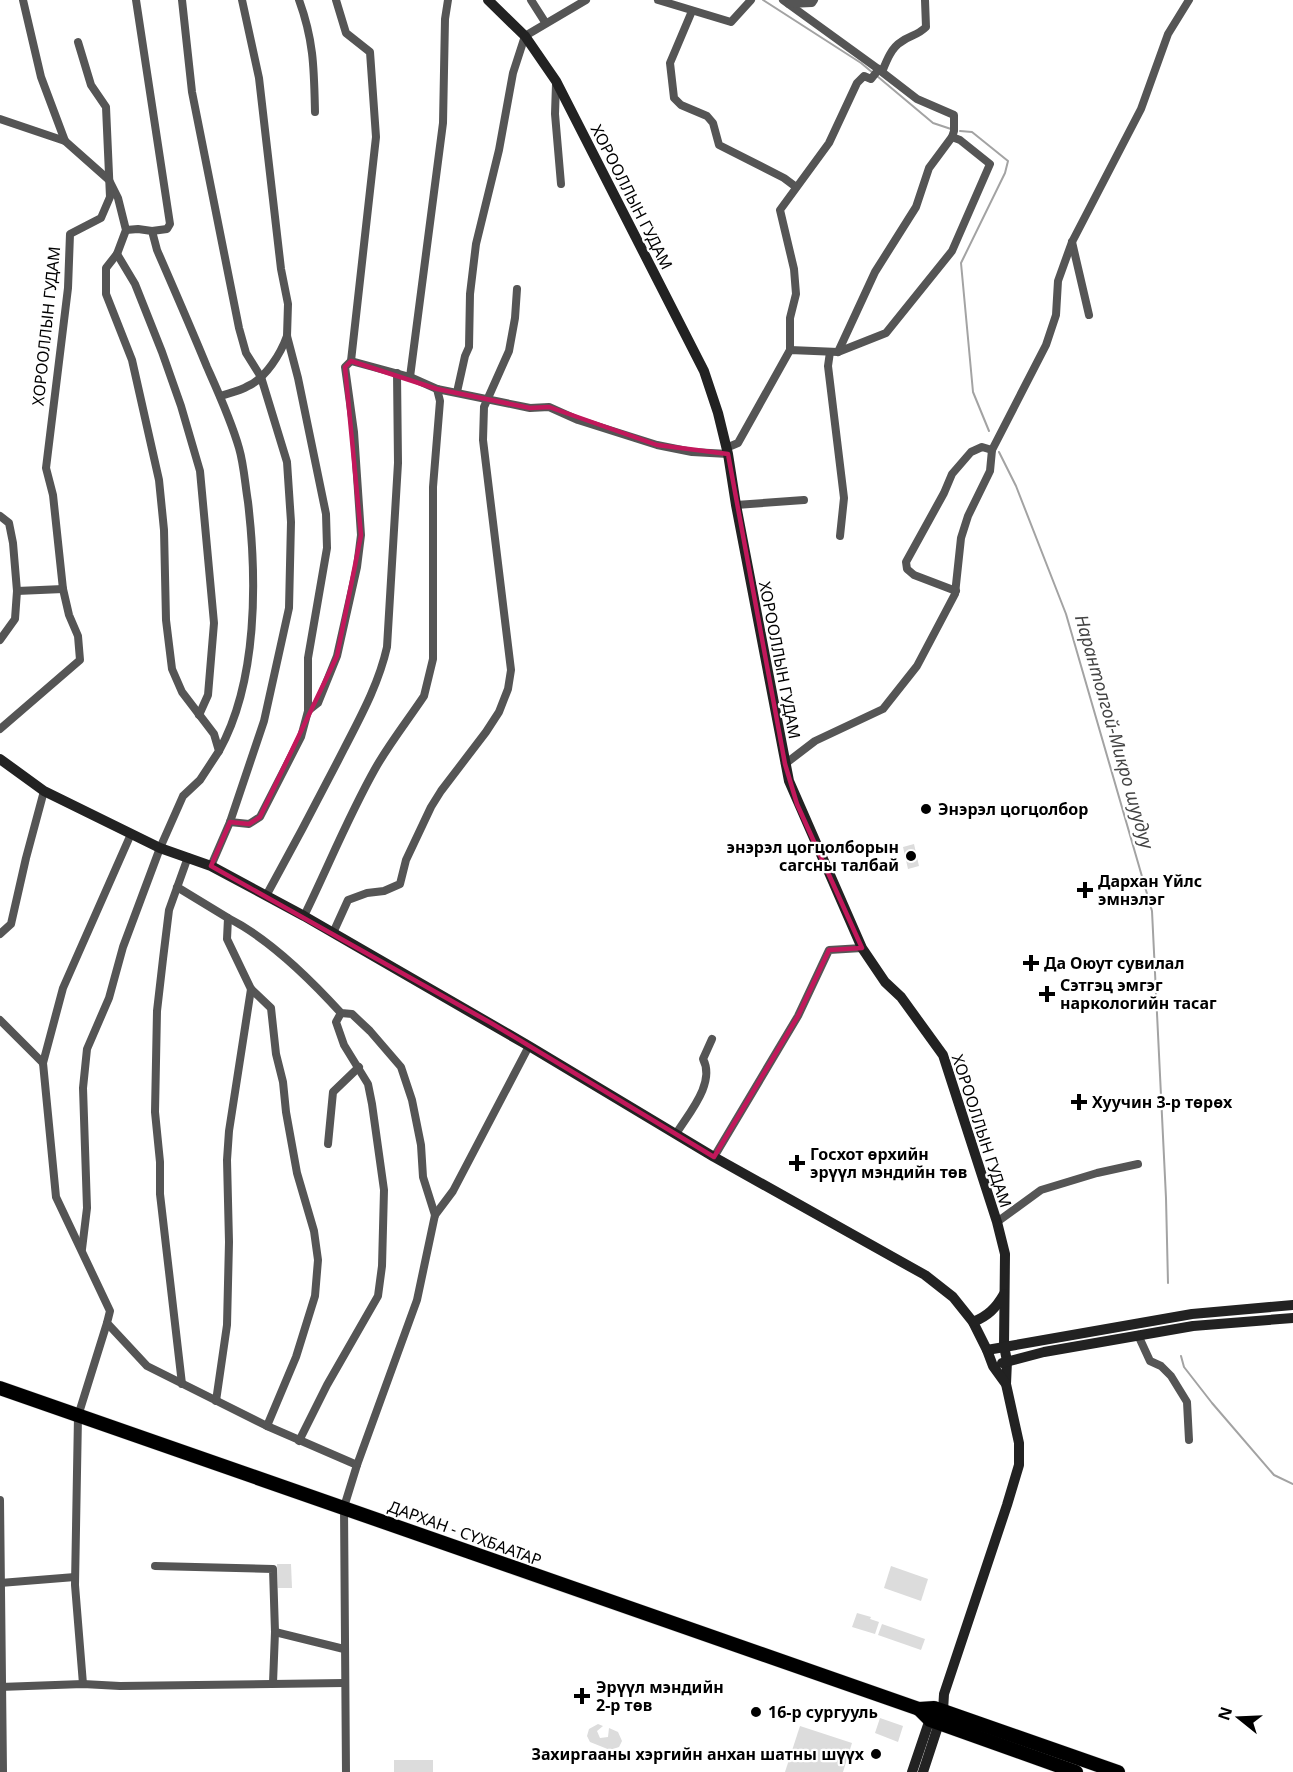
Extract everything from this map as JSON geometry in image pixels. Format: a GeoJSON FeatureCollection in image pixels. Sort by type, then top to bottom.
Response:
{"type":"FeatureCollection","features":[{"type":"Feature","properties":{"kind":"highway","name":"ДАРХАН - СҮХБААТАР"},"geometry":{"type":"LineString","coordinates":[[0,1388],[936,1716]]}},
{"type":"Feature","properties":{"kind":"highway"},"geometry":{"type":"LineString","coordinates":[[936,1716],[1076,1772]]}},
{"type":"Feature","properties":{"kind":"highway"},"geometry":{"type":"LineString","coordinates":[[936,1716],[1118,1772]]}},
{"type":"Feature","properties":{"kind":"main road","name":"ХОРООЛЛЫН ГУДАМ"},"geometry":{"type":"LineString","coordinates":[[488,0],[525,36],[556,81],[704,371],[718,413],[727,451],[735,506],[789,781],[861,948],[885,982],[901,996],[943,1055],[997,1222],[1005,1254],[1006,1384]]}},
{"type":"Feature","properties":{"kind":"main road"},"geometry":{"type":"LineString","coordinates":[[0,759],[44,791],[160,848],[211,866],[304,916],[714,1156],[925,1275],[953,1297],[973,1322],[993,1366],[1006,1384],[1019,1443],[1019,1465],[944,1694],[912,1772]]}},
{"type":"Feature","properties":{"kind":"main road"},"geometry":{"type":"LineString","coordinates":[[973,1322],[993,1311],[1005,1291]]}},
{"type":"Feature","properties":{"kind":"main road"},"geometry":{"type":"LineString","coordinates":[[987,1350],[1192,1314],[1293,1305]]}},
{"type":"Feature","properties":{"kind":"main road"},"geometry":{"type":"LineString","coordinates":[[993,1366],[1007,1361],[1193,1326],[1293,1318]]}},
{"type":"Feature","properties":{"kind":"main road"},"geometry":{"type":"LineString","coordinates":[[923,1772],[936,1716]]}},
{"type":"Feature","properties":{"kind":"street"},"geometry":{"type":"LineString","coordinates":[[23,0],[41,77],[65,141]]}},
{"type":"Feature","properties":{"kind":"street"},"geometry":{"type":"LineString","coordinates":[[126,230],[167,229],[170,224],[136,0]]}},
{"type":"Feature","properties":{"kind":"street"},"geometry":{"type":"LineString","coordinates":[[182,0],[192,92],[238,328],[246,353],[261,376],[287,462],[291,522],[289,608],[264,721],[230,822],[211,866]]}},
{"type":"Feature","properties":{"kind":"street"},"geometry":{"type":"LineString","coordinates":[[230,822],[249,824],[260,817],[301,737],[308,711],[308,658],[327,548],[326,514],[287,336],[288,304],[281,269],[259,78],[242,0]]}},
{"type":"Feature","properties":{"kind":"street"},"geometry":{"type":"LineString","coordinates":[[299,0],[307,21],[314,53],[315,112]]}},
{"type":"Feature","properties":{"kind":"street"},"geometry":{"type":"LineString","coordinates":[[308,711],[318,703],[332,671],[357,567],[361,520],[351,400],[345,367],[351,361],[376,136],[370,52],[346,33],[336,0]]}},
{"type":"Feature","properties":{"kind":"street"},"geometry":{"type":"LineString","coordinates":[[410,377],[443,123],[445,19],[448,0]]}},
{"type":"Feature","properties":{"kind":"street"},"geometry":{"type":"LineString","coordinates":[[531,0],[545,22]]}},
{"type":"Feature","properties":{"kind":"street"},"geometry":{"type":"LineString","coordinates":[[457,392],[469,347],[470,294],[476,244],[499,150],[513,74],[525,36],[545,22],[586,0]]}},
{"type":"Feature","properties":{"kind":"street"},"geometry":{"type":"LineString","coordinates":[[658,0],[730,22],[751,0]]}},
{"type":"Feature","properties":{"kind":"street"},"geometry":{"type":"LineString","coordinates":[[786,2],[812,3],[814,0]]}},
{"type":"Feature","properties":{"kind":"street"},"geometry":{"type":"LineString","coordinates":[[351,361],[410,377],[437,389],[530,408],[549,407],[578,420],[657,445],[692,452],[727,451],[738,443],[790,350],[790,318],[796,294],[794,269],[780,210],[829,143],[857,83],[864,76],[871,79],[900,42],[919,34],[926,27],[925,0]]}},
{"type":"Feature","properties":{"kind":"street"},"geometry":{"type":"LineString","coordinates":[[785,764],[815,741],[883,709],[917,666],[956,591],[961,538],[968,516],[990,471],[992,450],[1046,345],[1056,315],[1058,281],[1072,242],[1141,109],[1168,34],[1189,0]]}},
{"type":"Feature","properties":{"kind":"street"},"geometry":{"type":"LineString","coordinates":[[786,2],[917,99],[954,116],[952,136],[929,168],[916,207],[875,272],[828,366],[844,498],[840,536]]}},
{"type":"Feature","properties":{"kind":"street"},"geometry":{"type":"LineString","coordinates":[[692,10],[670,63],[674,98],[681,105],[707,116],[713,123],[719,145],[784,178],[796,187]]}},
{"type":"Feature","properties":{"kind":"street","name":"ХОРООЛЛЫН ГУДАМ"},"geometry":{"type":"LineString","coordinates":[[63,589],[53,495],[46,468],[68,288],[70,234],[101,218],[110,197],[106,107],[91,85],[78,42]]}},
{"type":"Feature","properties":{"kind":"street"},"geometry":{"type":"LineString","coordinates":[[556,81],[555,114],[561,184]]}},
{"type":"Feature","properties":{"kind":"street"},"geometry":{"type":"LineString","coordinates":[[0,119],[65,141],[109,180],[118,198],[126,230],[117,254],[106,268],[106,294],[132,360],[159,480],[164,530],[166,620],[172,669],[182,692],[214,734],[219,751]]}},
{"type":"Feature","properties":{"kind":"street"},"geometry":{"type":"LineString","coordinates":[[790,350],[834,352],[886,333],[952,251],[990,164],[952,136]]}},
{"type":"Feature","properties":{"kind":"street"},"geometry":{"type":"LineString","coordinates":[[82,1249],[87,1208],[82,1088],[87,1049],[109,998],[123,947],[160,848],[183,796],[200,780],[227,738],[237,709],[250,649],[254,578],[252,537],[240,451],[220,396],[157,250],[152,231]]}},
{"type":"Feature","properties":{"kind":"street"},"geometry":{"type":"LineString","coordinates":[[1072,242],[1089,315]]}},
{"type":"Feature","properties":{"kind":"street"},"geometry":{"type":"LineString","coordinates":[[117,254],[135,284],[162,352],[200,471],[214,623],[208,695],[199,714]]}},
{"type":"Feature","properties":{"kind":"street"},"geometry":{"type":"LineString","coordinates":[[333,933],[348,900],[367,893],[384,891],[400,884],[406,860],[427,816],[441,791],[497,715],[508,689],[511,670],[483,440],[484,407],[509,351],[517,289]]}},
{"type":"Feature","properties":{"kind":"street"},"geometry":{"type":"LineString","coordinates":[[220,396],[249,386],[261,376],[284,345],[287,336]]}},
{"type":"Feature","properties":{"kind":"street"},"geometry":{"type":"LineString","coordinates":[[267,896],[351,736],[384,661],[387,647],[398,463],[397,373]]}},
{"type":"Feature","properties":{"kind":"street"},"geometry":{"type":"LineString","coordinates":[[304,916],[334,848],[376,768],[424,696],[434,659],[434,488],[440,401],[437,389]]}},
{"type":"Feature","properties":{"kind":"street"},"geometry":{"type":"LineString","coordinates":[[956,591],[914,574],[907,569],[906,562],[952,474],[971,452],[982,447],[992,450]]}},
{"type":"Feature","properties":{"kind":"street"},"geometry":{"type":"LineString","coordinates":[[735,506],[804,500]]}},
{"type":"Feature","properties":{"kind":"street"},"geometry":{"type":"LineString","coordinates":[[0,516],[9,523],[17,591],[15,618],[0,640]]}},
{"type":"Feature","properties":{"kind":"street"},"geometry":{"type":"LineString","coordinates":[[0,527],[9,523]]}},
{"type":"Feature","properties":{"kind":"street"},"geometry":{"type":"LineString","coordinates":[[0,729],[80,660],[78,636],[69,615],[63,589],[17,591]]}},
{"type":"Feature","properties":{"kind":"street"},"geometry":{"type":"LineString","coordinates":[[0,934],[11,924],[44,791]]}},
{"type":"Feature","properties":{"kind":"street"},"geometry":{"type":"LineString","coordinates":[[83,1684],[75,1577],[78,1416],[110,1311],[56,1197],[43,1064],[63,988],[131,834]]}},
{"type":"Feature","properties":{"kind":"street"},"geometry":{"type":"LineString","coordinates":[[182,1384],[160,1194],[160,1162],[155,1112],[157,1011],[170,910],[188,857]]}},
{"type":"Feature","properties":{"kind":"street"},"geometry":{"type":"LineString","coordinates":[[177,887],[242,925],[310,980],[341,1013],[352,1014],[401,1067],[412,1100],[421,1145],[423,1177],[435,1215]]}},
{"type":"Feature","properties":{"kind":"street"},"geometry":{"type":"LineString","coordinates":[[228,918],[228,939],[251,989],[271,1008],[276,1054],[283,1082],[297,1173],[314,1231],[318,1260],[315,1296],[296,1357],[267,1426]]}},
{"type":"Feature","properties":{"kind":"street"},"geometry":{"type":"LineString","coordinates":[[714,1156],[798,1016],[829,950],[861,948]]}},
{"type":"Feature","properties":{"kind":"street"},"geometry":{"type":"LineString","coordinates":[[216,1401],[227,1325],[229,1242],[227,1150],[251,989]]}},
{"type":"Feature","properties":{"kind":"street"},"geometry":{"type":"LineString","coordinates":[[299,1441],[341,1358],[378,1296],[382,1266],[384,1190],[372,1104],[368,1084],[344,1045],[336,1022],[341,1013]]}},
{"type":"Feature","properties":{"kind":"street"},"geometry":{"type":"LineString","coordinates":[[0,1020],[43,1064]]}},
{"type":"Feature","properties":{"kind":"street"},"geometry":{"type":"LineString","coordinates":[[676,1134],[706,1079],[707,1071],[703,1059],[711,1039]]}},
{"type":"Feature","properties":{"kind":"street"},"geometry":{"type":"LineString","coordinates":[[346,1772],[344,1507],[417,1300],[435,1215],[453,1191],[529,1046]]}},
{"type":"Feature","properties":{"kind":"street"},"geometry":{"type":"LineString","coordinates":[[328,1144],[333,1092],[358,1067]]}},
{"type":"Feature","properties":{"kind":"street"},"geometry":{"type":"LineString","coordinates":[[997,1222],[1041,1190],[1097,1173],[1138,1164]]}},
{"type":"Feature","properties":{"kind":"street"},"geometry":{"type":"LineString","coordinates":[[107,1323],[147,1366],[267,1426],[357,1466]]}},
{"type":"Feature","properties":{"kind":"street"},"geometry":{"type":"LineString","coordinates":[[1138,1335],[1150,1361],[1161,1366],[1171,1376],[1187,1402],[1189,1440]]}},
{"type":"Feature","properties":{"kind":"street"},"geometry":{"type":"LineString","coordinates":[[0,1500],[3,1772]]}},
{"type":"Feature","properties":{"kind":"street"},"geometry":{"type":"LineString","coordinates":[[155,1566],[273,1569],[275,1632],[273,1683]]}},
{"type":"Feature","properties":{"kind":"street"},"geometry":{"type":"LineString","coordinates":[[1,1583],[75,1577]]}},
{"type":"Feature","properties":{"kind":"street"},"geometry":{"type":"LineString","coordinates":[[275,1632],[344,1649]]}},
{"type":"Feature","properties":{"kind":"street"},"geometry":{"type":"LineString","coordinates":[[1,1687],[83,1684],[120,1686],[344,1683]]}},
{"type":"Feature","properties":{"kind":"highlighted area"},"geometry":{"type":"Polygon","coordinates":[[[351,361],[437,389],[530,408],[549,407],[657,445],[728,454],[785,764],[797,804],[862,948],[829,950],[798,1016],[714,1157],[491,1023],[211,866],[230,822],[249,824],[260,817],[337,656],[361,535],[345,367],[351,361]]]}},
{"type":"Feature","properties":{"kind":"shaded area","name":"энэрэл цогцолборын сагсны талбай"},"geometry":{"type":"Polygon","coordinates":[[[914,844],[919,866],[908,869],[903,847],[914,844]]]}},
{"type":"Feature","properties":{"kind":"shaded area"},"geometry":{"type":"Polygon","coordinates":[[[277,1564],[291,1564],[292,1588],[278,1588],[277,1564]]]}},
{"type":"Feature","properties":{"kind":"shaded area"},"geometry":{"type":"Polygon","coordinates":[[[891,1566],[928,1579],[921,1601],[884,1588],[891,1566]]]}},
{"type":"Feature","properties":{"kind":"shaded area"},"geometry":{"type":"Polygon","coordinates":[[[857,1613],[879,1622],[875,1634],[852,1627],[857,1613]]]}},
{"type":"Feature","properties":{"kind":"shaded area"},"geometry":{"type":"Polygon","coordinates":[[[882,1624],[925,1639],[921,1650],[878,1635],[882,1624]]]}},
{"type":"Feature","properties":{"kind":"shaded area"},"geometry":{"type":"Polygon","coordinates":[[[880,1718],[903,1726],[898,1742],[875,1733],[880,1718]]]}},
{"type":"Feature","properties":{"kind":"shaded area"},"geometry":{"type":"Polygon","coordinates":[[[598,1724],[603,1726],[597,1731],[600,1738],[608,1737],[609,1728],[618,1732],[622,1741],[619,1747],[610,1750],[590,1742],[587,1736],[589,1729],[598,1724]]]}},
{"type":"Feature","properties":{"kind":"shaded area"},"geometry":{"type":"Polygon","coordinates":[[[800,1726],[852,1743],[843,1772],[785,1772],[800,1726]]]}},
{"type":"Feature","properties":{"kind":"shaded area"},"geometry":{"type":"Polygon","coordinates":[[[394,1760],[433,1760],[433,1772],[394,1772],[394,1760]]]}},
{"type":"Feature","properties":{"kind":"waterway","name":"Нарантолгой-Микро шуудуу"},"geometry":{"type":"LineString","coordinates":[[763,0],[873,73]]}},
{"type":"Feature","properties":{"kind":"waterway","name":"Нарантолгой-Микро шуудуу"},"geometry":{"type":"LineString","coordinates":[[877,76],[933,123],[951,129]]}},
{"type":"Feature","properties":{"kind":"waterway","name":"Нарантолгой-Микро шуудуу"},"geometry":{"type":"LineString","coordinates":[[960,131],[972,132],[1008,161],[1005,173],[961,263],[973,392],[989,431]]}},
{"type":"Feature","properties":{"kind":"waterway","name":"Нарантолгой-Микро шуудуу"},"geometry":{"type":"LineString","coordinates":[[999,452],[1016,486],[1066,614],[1152,911],[1168,1283]]}},
{"type":"Feature","properties":{"kind":"waterway","name":"Нарантолгой-Микро шуудуу"},"geometry":{"type":"LineString","coordinates":[[1181,1356],[1184,1367],[1212,1403],[1274,1475],[1293,1484]]}},
{"type":"Feature","properties":{"kind":"place","name":"Энэрэл цогцолбор"},"geometry":{"type":"Point","coordinates":[926,809]}},
{"type":"Feature","properties":{"kind":"place","name":"энэрэл цогцолборын сагсны талбай"},"geometry":{"type":"Point","coordinates":[911,856]}},
{"type":"Feature","properties":{"kind":"place","name":"Дархан Үйлс эмнэлэг"},"geometry":{"type":"Point","coordinates":[1085,890]}},
{"type":"Feature","properties":{"kind":"place","name":"Да Оюут сувилал"},"geometry":{"type":"Point","coordinates":[1031,963]}},
{"type":"Feature","properties":{"kind":"place","name":"Сэтгэц эмгэг наркологийн тасаг"},"geometry":{"type":"Point","coordinates":[1047,994]}},
{"type":"Feature","properties":{"kind":"place","name":"Хуучин 3-р төрөх"},"geometry":{"type":"Point","coordinates":[1079,1102]}},
{"type":"Feature","properties":{"kind":"place","name":"Госхот өрхийн эрүүл мэндийн төв"},"geometry":{"type":"Point","coordinates":[797,1163]}},
{"type":"Feature","properties":{"kind":"place","name":"Эрүүл мэндийн 2-р төв"},"geometry":{"type":"Point","coordinates":[582,1696]}},
{"type":"Feature","properties":{"kind":"place","name":"16-р сургууль"},"geometry":{"type":"Point","coordinates":[756,1712]}},
{"type":"Feature","properties":{"kind":"place","name":"Захиргааны хэргийн анхан шатны шүүх"},"geometry":{"type":"Point","coordinates":[876,1754]}}]}
